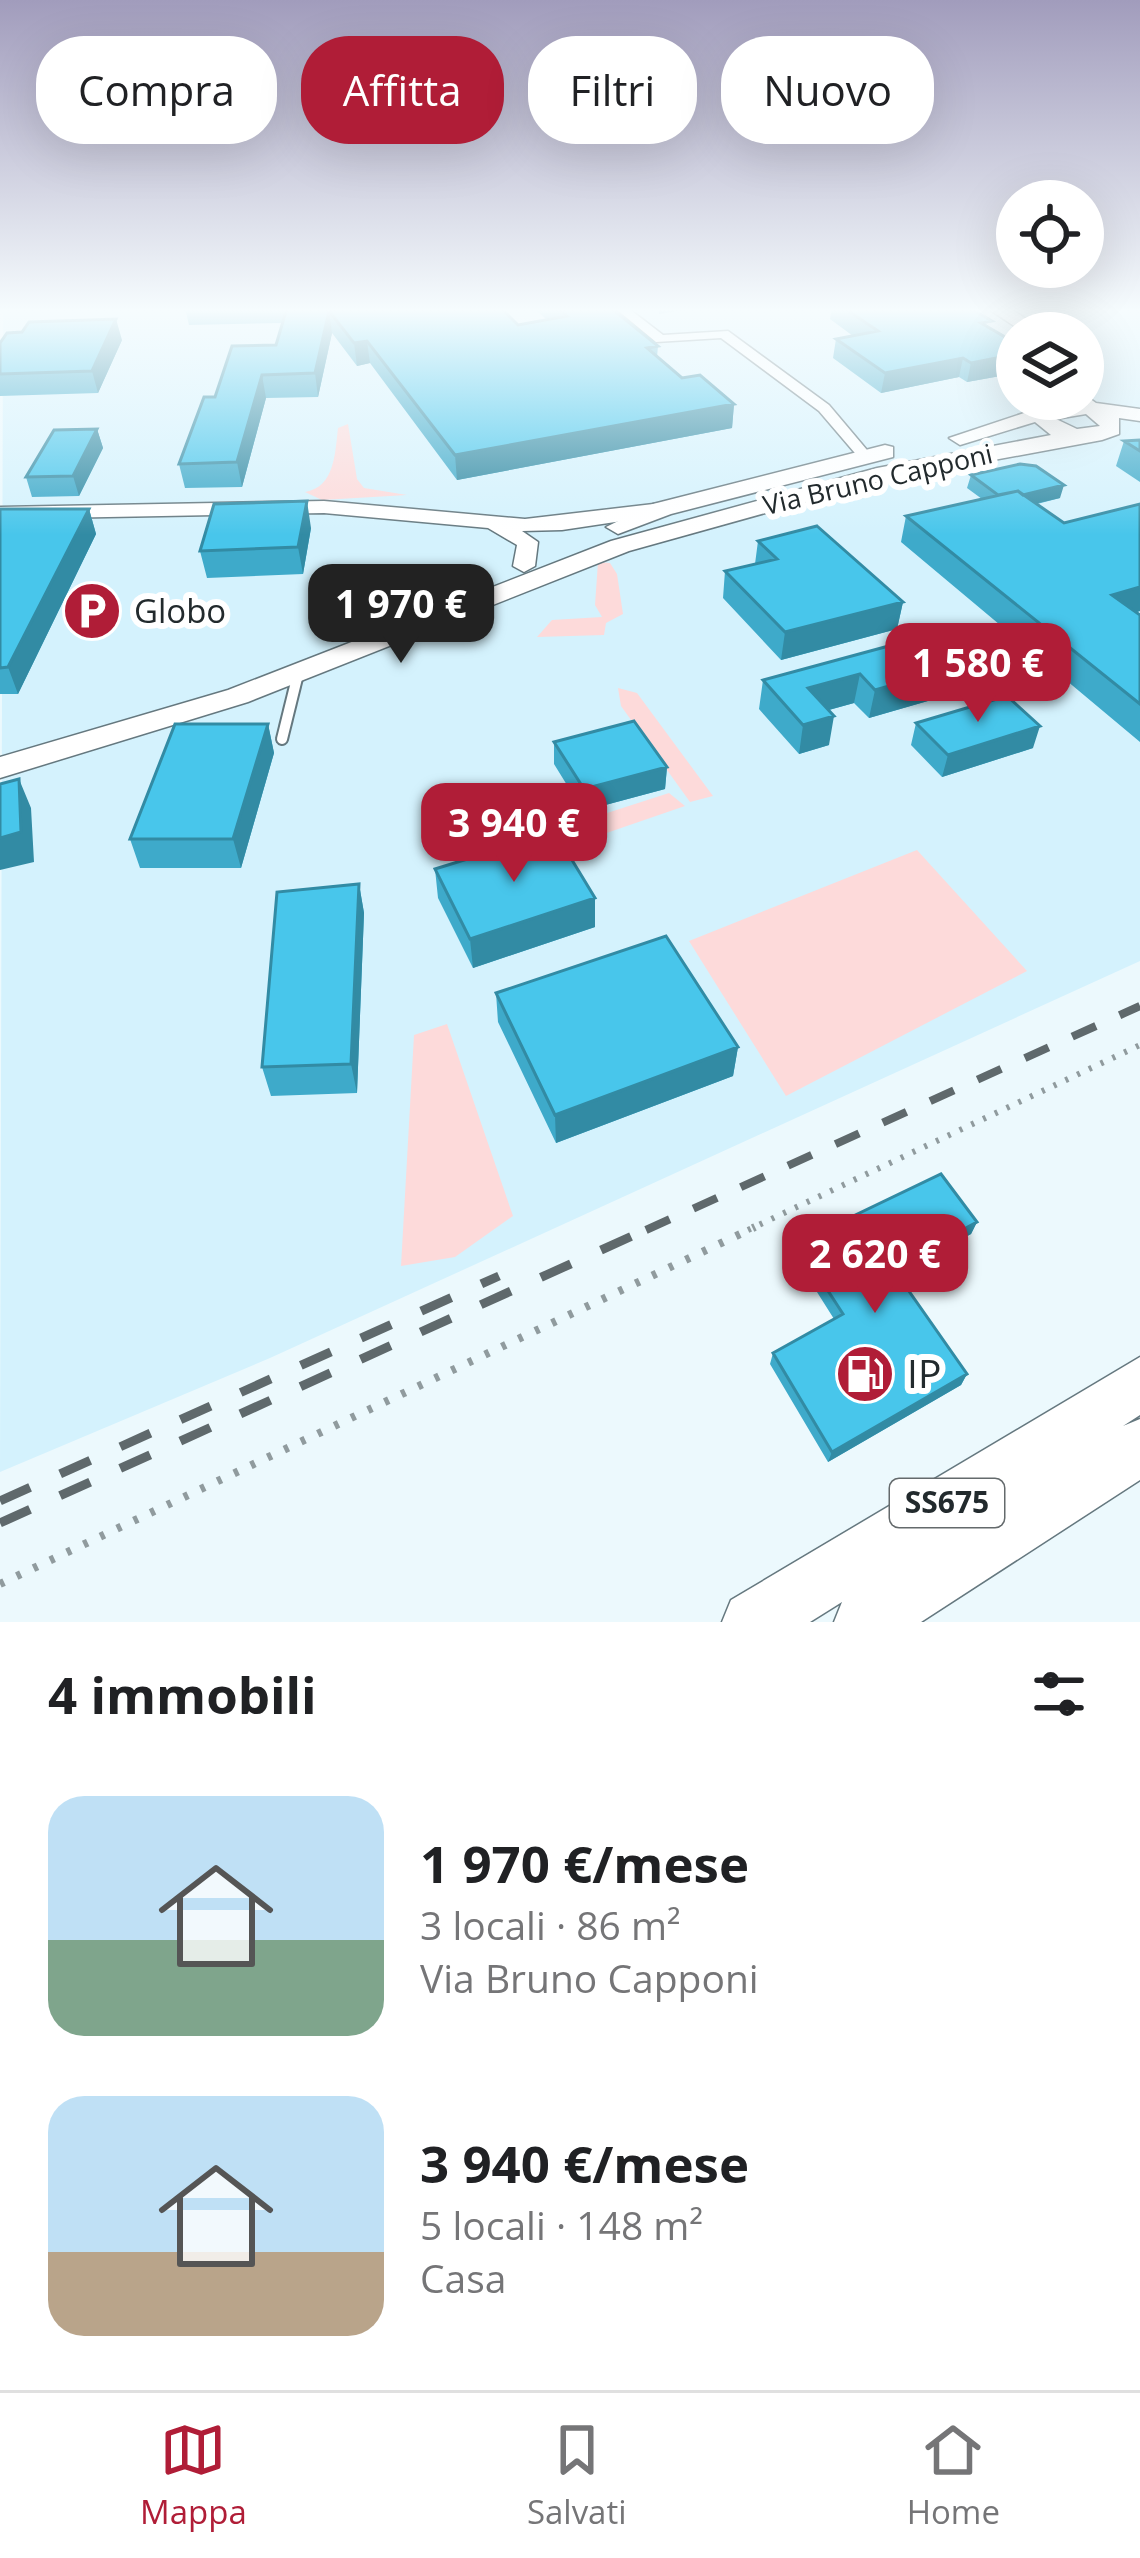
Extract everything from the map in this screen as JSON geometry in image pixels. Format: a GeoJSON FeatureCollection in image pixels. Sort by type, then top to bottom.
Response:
{"type":"FeatureCollection","features":[{"type":"Feature","properties":{"kind":"highway","name":"SS675"},"geometry":{"type":"LineString","coordinates":[[753,1622],[1140,1384]]}},
{"type":"Feature","properties":{"kind":"highway","name":"SS675"},"geometry":{"type":"LineString","coordinates":[[865,1622],[1140,1447]]}},
{"type":"Feature","properties":{"kind":"main road","name":"Via Bruno Capponi"},"geometry":{"type":"LineString","coordinates":[[1104,408],[1140,415]]}},
{"type":"Feature","properties":{"kind":"main road"},"geometry":{"type":"LineString","coordinates":[[1104,417],[1109,420],[1108,432]]}},
{"type":"Feature","properties":{"kind":"main road","name":"Via Bruno Capponi"},"geometry":{"type":"LineString","coordinates":[[0,752],[106,722],[292,656],[524,566],[865,456],[987,433],[1017,420]]}},
{"type":"Feature","properties":{"kind":"main road"},"geometry":{"type":"LineString","coordinates":[[1046,420],[1049,426],[1078,436]]}},
{"type":"Feature","properties":{"kind":"main road","name":"Via Bruno Capponi"},"geometry":{"type":"LineString","coordinates":[[0,768],[99,742],[298,674],[670,519],[1078,436],[1140,432]]}},
{"type":"Feature","properties":{"kind":"street"},"geometry":{"type":"LineString","coordinates":[[791,384],[824,408],[865,456]]}},
{"type":"Feature","properties":{"kind":"street"},"geometry":{"type":"LineString","coordinates":[[0,513],[324,507],[488,523],[670,519]]}},
{"type":"Feature","properties":{"kind":"street"},"geometry":{"type":"LineString","coordinates":[[488,523],[528,542],[524,566]]}},
{"type":"Feature","properties":{"kind":"lane"},"geometry":{"type":"LineString","coordinates":[[282,739],[298,674]]}},
{"type":"Feature","properties":{"kind":"path"},"geometry":{"type":"LineString","coordinates":[[0,1584],[1140,1045]]}},
{"type":"Feature","properties":{"kind":"shaded area"},"geometry":{"type":"Polygon","coordinates":[[[3,384],[996,384],[996,420],[1104,420],[1104,384],[1140,384],[1140,961],[270,1358],[0,1472],[3,384]]]}},
{"type":"Feature","properties":{"kind":"shaded area"},"geometry":{"type":"Polygon","coordinates":[[[348,424],[357,479],[364,488],[407,495],[322,500],[305,492],[328,476],[338,428],[348,424]]]}},
{"type":"Feature","properties":{"kind":"shaded area"},"geometry":{"type":"Polygon","coordinates":[[[598,562],[610,563],[617,574],[623,614],[606,623],[604,635],[537,637],[552,620],[602,617],[595,605],[598,562]]]}},
{"type":"Feature","properties":{"kind":"shaded area"},"geometry":{"type":"Polygon","coordinates":[[[618,688],[637,693],[713,796],[690,802],[621,706],[618,688]]]}},
{"type":"Feature","properties":{"kind":"shaded area"},"geometry":{"type":"Polygon","coordinates":[[[545,790],[557,800],[570,825],[669,793],[685,806],[560,849],[539,845],[538,804],[545,790]]]}},
{"type":"Feature","properties":{"kind":"shaded area"},"geometry":{"type":"Polygon","coordinates":[[[917,850],[1027,971],[786,1096],[689,941],[917,850]]]}},
{"type":"Feature","properties":{"kind":"shaded area"},"geometry":{"type":"Polygon","coordinates":[[[447,1024],[513,1216],[455,1257],[401,1266],[414,1035],[447,1024]]]}},
{"type":"Feature","properties":{"kind":"building"},"geometry":{"type":"Polygon","coordinates":[[[219,384],[260,384],[237,462],[179,464],[204,397],[215,397],[219,384]]]}},
{"type":"Feature","properties":{"kind":"building"},"geometry":{"type":"Polygon","coordinates":[[[400,384],[710,384],[734,404],[455,455],[400,384]]]}},
{"type":"Feature","properties":{"kind":"building"},"geometry":{"type":"Polygon","coordinates":[[[97,429],[73,476],[26,477],[54,430],[97,429]]]}},
{"type":"Feature","properties":{"kind":"building"},"geometry":{"type":"Polygon","coordinates":[[[1020,464],[1036,466],[1064,485],[1023,495],[1018,491],[998,495],[971,475],[1020,464]]]}},
{"type":"Feature","properties":{"kind":"building"},"geometry":{"type":"Polygon","coordinates":[[[1018,491],[1064,523],[1140,504],[1140,587],[1112,595],[1140,615],[1140,704],[906,516],[1018,491]]]}},
{"type":"Feature","properties":{"kind":"building"},"geometry":{"type":"Polygon","coordinates":[[[307,501],[298,547],[200,551],[214,504],[307,501]]]}},
{"type":"Feature","properties":{"kind":"building"},"geometry":{"type":"Polygon","coordinates":[[[0,509],[89,509],[8,667],[0,668],[0,509]]]}},
{"type":"Feature","properties":{"kind":"building"},"geometry":{"type":"Polygon","coordinates":[[[817,526],[903,602],[785,632],[725,571],[777,559],[758,541],[817,526]]]}},
{"type":"Feature","properties":{"kind":"building"},"geometry":{"type":"Polygon","coordinates":[[[933,634],[967,664],[875,690],[860,674],[808,688],[834,716],[803,725],[763,680],[933,634]]]}},
{"type":"Feature","properties":{"kind":"building"},"geometry":{"type":"Polygon","coordinates":[[[1007,696],[1040,726],[948,755],[916,723],[1007,696]]]}},
{"type":"Feature","properties":{"kind":"building"},"geometry":{"type":"Polygon","coordinates":[[[634,721],[667,767],[584,789],[554,742],[634,721]]]}},
{"type":"Feature","properties":{"kind":"building"},"geometry":{"type":"Polygon","coordinates":[[[175,724],[268,724],[233,839],[130,839],[175,724]]]}},
{"type":"Feature","properties":{"kind":"building"},"geometry":{"type":"Polygon","coordinates":[[[19,779],[21,832],[0,838],[0,784],[19,779]]]}},
{"type":"Feature","properties":{"kind":"building"},"geometry":{"type":"Polygon","coordinates":[[[555,832],[595,898],[470,939],[435,869],[555,832]]]}},
{"type":"Feature","properties":{"kind":"building"},"geometry":{"type":"Polygon","coordinates":[[[359,884],[351,1064],[262,1067],[277,892],[359,884]]]}},
{"type":"Feature","properties":{"kind":"building"},"geometry":{"type":"Polygon","coordinates":[[[666,936],[738,1047],[555,1115],[496,993],[666,936]]]}},
{"type":"Feature","properties":{"kind":"building"},"geometry":{"type":"Polygon","coordinates":[[[941,1174],[977,1222],[892,1267],[967,1374],[832,1452],[773,1353],[843,1314],[797,1243],[941,1174]]]}},
{"type":"Feature","properties":{"kind":"railway"},"geometry":{"type":"LineString","coordinates":[[646,1230],[1140,1006]]}},
{"type":"Feature","properties":{"kind":"railway"},"geometry":{"type":"LineString","coordinates":[[0,1523],[652,1227]]}},
{"type":"Feature","properties":{"kind":"railway"},"geometry":{"type":"LineString","coordinates":[[0,1501],[499,1276]]}},
{"type":"Feature","properties":{"kind":"place","name":"Globo"},"geometry":{"type":"Point","coordinates":[92,611]}},
{"type":"Feature","properties":{"kind":"place","name":"IP"},"geometry":{"type":"Point","coordinates":[865,1374]}}]}
